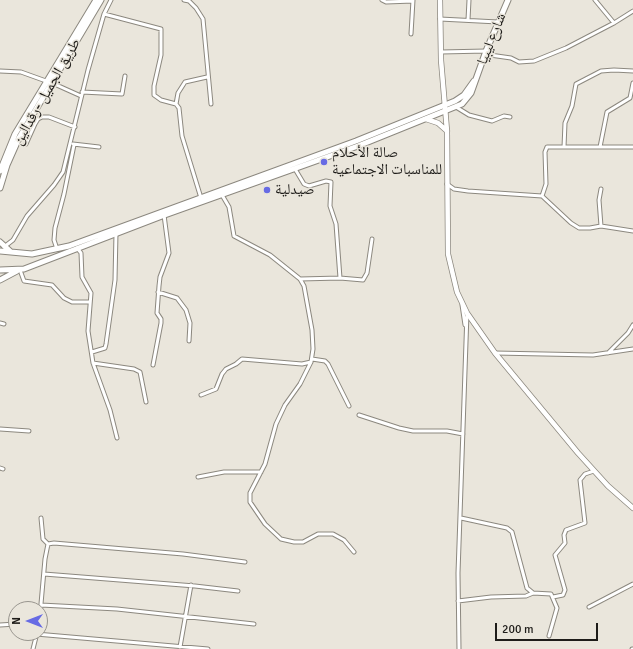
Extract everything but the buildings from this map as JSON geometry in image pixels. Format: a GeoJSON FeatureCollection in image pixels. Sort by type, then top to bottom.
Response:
{"type":"FeatureCollection","features":[{"type":"Feature","properties":{"kind":"main road","name":"طريق الجميل -رقدالين"},"geometry":{"type":"LineString","coordinates":[[0,188],[7,165],[19,138],[96,0]]}},
{"type":"Feature","properties":{"kind":"main road","name":"طريق الجميل -رقدالين"},"geometry":{"type":"LineString","coordinates":[[0,171],[15,134],[101,0]]}},
{"type":"Feature","properties":{"kind":"main road","name":"شارع ليبيا"},"geometry":{"type":"LineString","coordinates":[[456,107],[468,99],[486,51],[508,0]]}},
{"type":"Feature","properties":{"kind":"main road"},"geometry":{"type":"LineString","coordinates":[[0,280],[70,248],[356,141],[460,99],[476,79]]}},
{"type":"Feature","properties":{"kind":"main road"},"geometry":{"type":"LineString","coordinates":[[0,242],[2,249],[14,253],[32,254],[57,249],[77,248],[164,215],[295,169],[456,107]]}},
{"type":"Feature","properties":{"kind":"main road"},"geometry":{"type":"LineString","coordinates":[[0,270],[22,269]]}},
{"type":"Feature","properties":{"kind":"street"},"geometry":{"type":"LineString","coordinates":[[57,249],[54,240],[55,228],[64,194],[82,94],[104,14],[111,0]]}},
{"type":"Feature","properties":{"kind":"street"},"geometry":{"type":"LineString","coordinates":[[184,0],[188,1],[196,8],[203,19],[207,77],[211,104]]}},
{"type":"Feature","properties":{"kind":"street"},"geometry":{"type":"LineString","coordinates":[[382,0],[386,2],[413,1],[411,34]]}},
{"type":"Feature","properties":{"kind":"street"},"geometry":{"type":"LineString","coordinates":[[440,0],[441,52],[447,131],[448,254],[454,280],[462,302],[467,313],[495,353],[594,471],[608,486],[633,508]]}},
{"type":"Feature","properties":{"kind":"street"},"geometry":{"type":"LineString","coordinates":[[468,20],[469,0]]}},
{"type":"Feature","properties":{"kind":"street"},"geometry":{"type":"LineString","coordinates":[[595,0],[614,23]]}},
{"type":"Feature","properties":{"kind":"street"},"geometry":{"type":"LineString","coordinates":[[441,52],[486,51],[490,55],[511,58],[519,62],[534,61],[552,54],[614,23],[633,11]]}},
{"type":"Feature","properties":{"kind":"street"},"geometry":{"type":"LineString","coordinates":[[104,14],[162,29],[161,55],[154,86],[154,95],[176,104]]}},
{"type":"Feature","properties":{"kind":"street"},"geometry":{"type":"LineString","coordinates":[[440,19],[498,22]]}},
{"type":"Feature","properties":{"kind":"street"},"geometry":{"type":"LineString","coordinates":[[0,71],[20,72],[82,94],[122,94],[125,76]]}},
{"type":"Feature","properties":{"kind":"street"},"geometry":{"type":"LineString","coordinates":[[564,146],[565,123],[572,106],[576,84],[601,71],[633,71]]}},
{"type":"Feature","properties":{"kind":"street"},"geometry":{"type":"LineString","coordinates":[[201,198],[186,154],[176,104],[178,93],[185,82],[207,77]]}},
{"type":"Feature","properties":{"kind":"street"},"geometry":{"type":"LineString","coordinates":[[600,147],[607,112],[630,98],[633,83]]}},
{"type":"Feature","properties":{"kind":"street"},"geometry":{"type":"LineString","coordinates":[[456,107],[469,114],[492,121],[504,116],[510,117]]}},
{"type":"Feature","properties":{"kind":"street"},"geometry":{"type":"LineString","coordinates":[[26,144],[35,124],[38,119],[42,117],[49,117],[75,127]]}},
{"type":"Feature","properties":{"kind":"street"},"geometry":{"type":"LineString","coordinates":[[426,119],[438,123],[447,131]]}},
{"type":"Feature","properties":{"kind":"street"},"geometry":{"type":"LineString","coordinates":[[72,144],[99,147]]}},
{"type":"Feature","properties":{"kind":"street"},"geometry":{"type":"LineString","coordinates":[[2,249],[13,240],[27,216],[63,172],[72,144]]}},
{"type":"Feature","properties":{"kind":"street"},"geometry":{"type":"LineString","coordinates":[[542,196],[546,184],[546,148],[564,146],[633,147]]}},
{"type":"Feature","properties":{"kind":"street"},"geometry":{"type":"LineString","coordinates":[[295,169],[304,184],[309,186],[326,181],[331,182],[330,206],[336,224],[340,278]]}},
{"type":"Feature","properties":{"kind":"street"},"geometry":{"type":"LineString","coordinates":[[447,184],[454,188],[468,192],[542,196],[558,213],[579,228],[602,226],[633,231]]}},
{"type":"Feature","properties":{"kind":"street"},"geometry":{"type":"LineString","coordinates":[[601,189],[599,200],[602,226]]}},
{"type":"Feature","properties":{"kind":"street"},"geometry":{"type":"LineString","coordinates":[[222,195],[229,207],[234,236],[270,255],[300,279],[304,286],[312,330],[312,360],[300,384],[285,405],[276,424],[261,472],[250,493],[250,502],[257,515],[281,539],[294,542],[305,541],[318,534],[333,534],[344,540],[354,552]]}},
{"type":"Feature","properties":{"kind":"street"},"geometry":{"type":"LineString","coordinates":[[153,365],[161,324],[161,319],[158,313],[160,277],[169,253],[164,215]]}},
{"type":"Feature","properties":{"kind":"street"},"geometry":{"type":"LineString","coordinates":[[92,352],[104,348],[106,344],[115,280],[116,233]]}},
{"type":"Feature","properties":{"kind":"street"},"geometry":{"type":"LineString","coordinates":[[300,279],[340,278],[358,281],[365,278],[372,239]]}},
{"type":"Feature","properties":{"kind":"street"},"geometry":{"type":"LineString","coordinates":[[77,248],[80,253],[82,277],[91,293],[88,331],[93,363],[110,410],[117,438]]}},
{"type":"Feature","properties":{"kind":"street"},"geometry":{"type":"LineString","coordinates":[[22,269],[24,281],[52,285],[64,298],[72,302],[90,302]]}},
{"type":"Feature","properties":{"kind":"street"},"geometry":{"type":"LineString","coordinates":[[158,292],[177,298],[186,310],[190,323],[189,341]]}},
{"type":"Feature","properties":{"kind":"street"},"geometry":{"type":"LineString","coordinates":[[462,302],[466,327]]}},
{"type":"Feature","properties":{"kind":"street"},"geometry":{"type":"LineString","coordinates":[[458,649],[458,601],[467,313]]}},
{"type":"Feature","properties":{"kind":"street"},"geometry":{"type":"LineString","coordinates":[[0,323],[4,324]]}},
{"type":"Feature","properties":{"kind":"street"},"geometry":{"type":"LineString","coordinates":[[607,354],[628,333],[633,325]]}},
{"type":"Feature","properties":{"kind":"street"},"geometry":{"type":"LineString","coordinates":[[495,353],[607,354],[621,350],[633,349]]}},
{"type":"Feature","properties":{"kind":"street"},"geometry":{"type":"LineString","coordinates":[[201,395],[216,389],[222,374],[226,369],[236,364],[240,360],[302,364],[312,360],[325,361],[328,364],[349,406]]}},
{"type":"Feature","properties":{"kind":"street"},"geometry":{"type":"LineString","coordinates":[[93,363],[134,369],[140,372],[146,402]]}},
{"type":"Feature","properties":{"kind":"street"},"geometry":{"type":"LineString","coordinates":[[359,416],[399,428],[413,430],[447,430],[463,434]]}},
{"type":"Feature","properties":{"kind":"street"},"geometry":{"type":"LineString","coordinates":[[0,429],[29,431]]}},
{"type":"Feature","properties":{"kind":"street"},"geometry":{"type":"LineString","coordinates":[[553,597],[563,595],[565,590],[555,555],[565,543],[564,535],[566,530],[586,523],[580,480],[585,474],[594,471]]}},
{"type":"Feature","properties":{"kind":"street"},"geometry":{"type":"LineString","coordinates":[[198,477],[224,472],[261,472]]}},
{"type":"Feature","properties":{"kind":"street"},"geometry":{"type":"LineString","coordinates":[[40,518],[44,539],[48,544],[41,601]]}},
{"type":"Feature","properties":{"kind":"street"},"geometry":{"type":"LineString","coordinates":[[461,518],[507,528],[512,532],[527,588],[533,593]]}},
{"type":"Feature","properties":{"kind":"street"},"geometry":{"type":"LineString","coordinates":[[48,544],[54,543],[183,554],[245,562]]}},
{"type":"Feature","properties":{"kind":"street"},"geometry":{"type":"LineString","coordinates":[[44,574],[191,585],[238,591]]}},
{"type":"Feature","properties":{"kind":"street"},"geometry":{"type":"LineString","coordinates":[[589,607],[633,584]]}},
{"type":"Feature","properties":{"kind":"street"},"geometry":{"type":"LineString","coordinates":[[180,648],[191,585]]}},
{"type":"Feature","properties":{"kind":"street"},"geometry":{"type":"LineString","coordinates":[[458,601],[491,597],[526,596],[533,593],[548,593],[553,597],[557,608],[549,636]]}},
{"type":"Feature","properties":{"kind":"street"},"geometry":{"type":"LineString","coordinates":[[48,605],[117,609],[254,624]]}},
{"type":"Feature","properties":{"kind":"street"},"geometry":{"type":"LineString","coordinates":[[48,635],[180,648],[208,649]]}},
{"type":"Feature","properties":{"kind":"place","name":"صالة الأحلام للمناسبات الاجتماعية"},"geometry":{"type":"Point","coordinates":[324,162]}},
{"type":"Feature","properties":{"kind":"place","name":"صيدلية"},"geometry":{"type":"Point","coordinates":[267,190]}}]}
